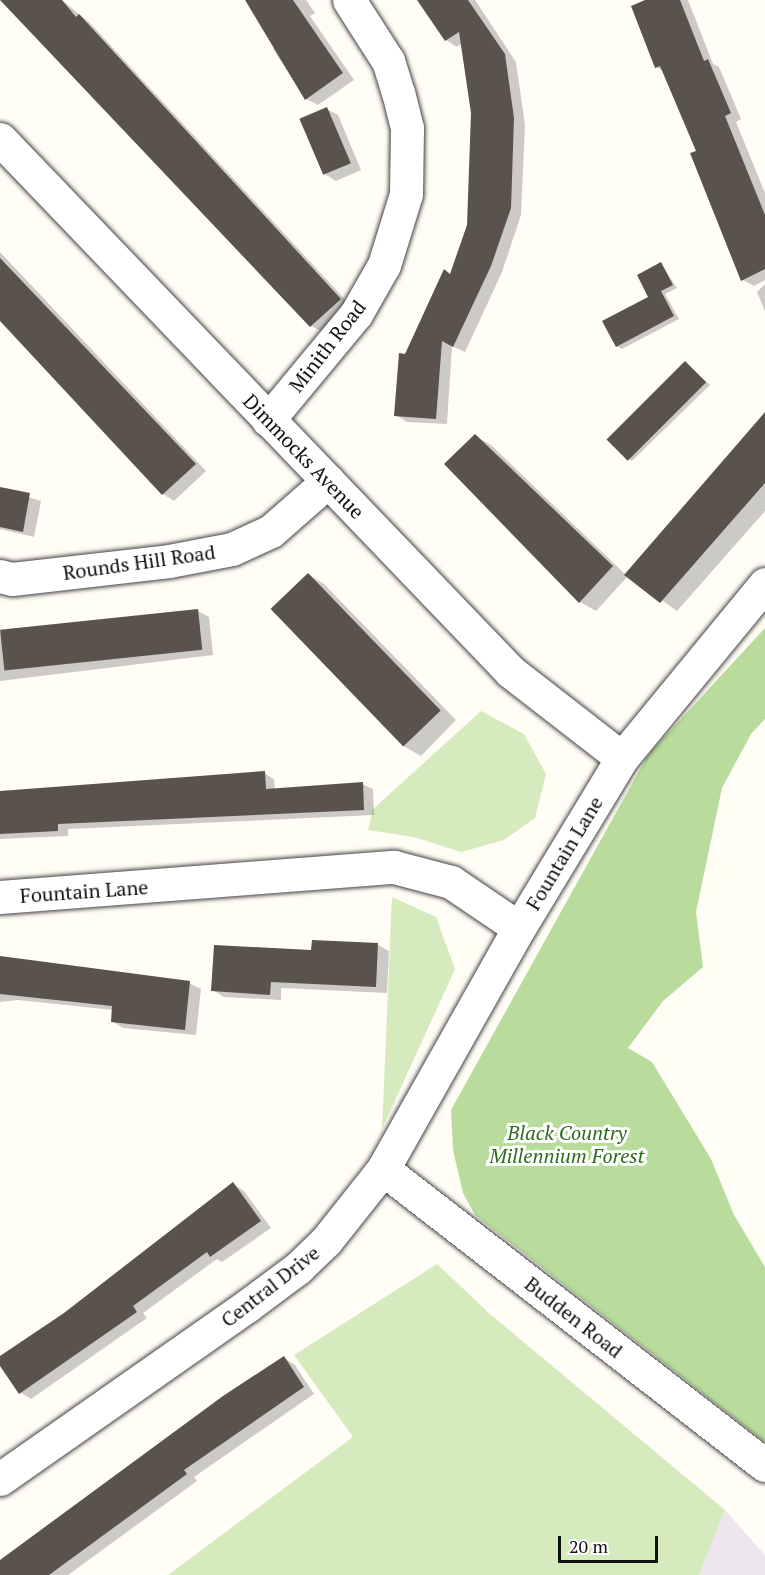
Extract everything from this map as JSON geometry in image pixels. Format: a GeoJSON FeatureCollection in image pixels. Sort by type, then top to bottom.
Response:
{"type":"FeatureCollection","features":[{"type":"Feature","properties":{"kind":"street","name":"Minith Road"},"geometry":{"type":"LineString","coordinates":[[268,420],[356,314],[384,265],[406,194],[407,128],[399,93],[388,61],[349,0]]}},
{"type":"Feature","properties":{"kind":"street","name":"Dimmocks Avenue"},"geometry":{"type":"LineString","coordinates":[[0,139],[511,672],[622,758]]}},
{"type":"Feature","properties":{"kind":"street","name":"Rounds Hill Road"},"geometry":{"type":"LineString","coordinates":[[0,576],[12,579],[169,561],[232,549],[271,531],[328,481]]}},
{"type":"Feature","properties":{"kind":"street","name":"Fountain Lane"},"geometry":{"type":"LineString","coordinates":[[0,897],[394,867],[451,882],[519,928],[622,758],[765,585]]}},
{"type":"Feature","properties":{"kind":"street","name":"Central Drive"},"geometry":{"type":"LineString","coordinates":[[0,1479],[298,1269],[326,1241],[383,1169],[519,928]]}},
{"type":"Feature","properties":{"kind":"street","name":"Budden Road"},"geometry":{"type":"LineString","coordinates":[[383,1169],[765,1465]]}},
{"type":"Feature","properties":{"kind":"shaded area"},"geometry":{"type":"Polygon","coordinates":[[[725,1510],[765,1555],[765,1575],[699,1575],[725,1510]]]}},
{"type":"Feature","properties":{"kind":"green space","name":"Black Country Millennium Forest"},"geometry":{"type":"Polygon","coordinates":[[[765,628],[765,719],[751,734],[722,788],[696,912],[703,967],[663,1001],[628,1048],[652,1062],[711,1159],[734,1215],[765,1267],[765,1442],[475,1215],[463,1193],[453,1150],[451,1110],[648,755],[765,628]]]}},
{"type":"Feature","properties":{"kind":"green space"},"geometry":{"type":"Polygon","coordinates":[[[481,711],[524,734],[546,774],[535,818],[504,840],[461,852],[414,837],[368,830],[373,809],[481,711]]]}},
{"type":"Feature","properties":{"kind":"green space"},"geometry":{"type":"Polygon","coordinates":[[[392,897],[436,917],[455,969],[382,1129],[392,897]]]}},
{"type":"Feature","properties":{"kind":"green space"},"geometry":{"type":"Polygon","coordinates":[[[437,1264],[490,1314],[725,1510],[699,1575],[168,1575],[353,1437],[294,1355],[437,1264]]]}},
{"type":"Feature","properties":{"kind":"building"},"geometry":{"type":"Polygon","coordinates":[[[0,0],[62,0],[76,17],[79,14],[341,299],[310,327],[0,0]]]}},
{"type":"Feature","properties":{"kind":"building"},"geometry":{"type":"Polygon","coordinates":[[[245,0],[293,0],[343,73],[305,100],[245,0]]]}},
{"type":"Feature","properties":{"kind":"building"},"geometry":{"type":"Polygon","coordinates":[[[417,0],[468,0],[505,54],[514,118],[511,208],[491,266],[453,347],[442,341],[436,419],[394,416],[399,353],[405,354],[444,269],[450,274],[467,225],[471,113],[459,32],[445,41],[417,0]]]}},
{"type":"Feature","properties":{"kind":"building"},"geometry":{"type":"Polygon","coordinates":[[[645,0],[680,0],[704,61],[708,59],[731,113],[725,116],[765,215],[765,269],[741,281],[690,153],[696,151],[660,66],[655,68],[631,6],[645,0]]]}},
{"type":"Feature","properties":{"kind":"building"},"geometry":{"type":"Polygon","coordinates":[[[327,107],[351,163],[323,175],[299,119],[327,107]]]}},
{"type":"Feature","properties":{"kind":"building"},"geometry":{"type":"Polygon","coordinates":[[[0,258],[196,464],[162,495],[0,321],[0,258]]]}},
{"type":"Feature","properties":{"kind":"building"},"geometry":{"type":"Polygon","coordinates":[[[661,262],[673,285],[661,291],[674,316],[616,347],[602,321],[648,297],[637,275],[661,262]]]}},
{"type":"Feature","properties":{"kind":"building"},"geometry":{"type":"Polygon","coordinates":[[[685,361],[706,382],[628,461],[607,439],[685,361]]]}},
{"type":"Feature","properties":{"kind":"building"},"geometry":{"type":"Polygon","coordinates":[[[765,412],[765,483],[660,603],[624,575],[765,412]]]}},
{"type":"Feature","properties":{"kind":"building"},"geometry":{"type":"Polygon","coordinates":[[[475,434],[613,566],[579,603],[444,464],[475,434]]]}},
{"type":"Feature","properties":{"kind":"building"},"geometry":{"type":"Polygon","coordinates":[[[0,487],[30,493],[23,532],[0,527],[0,487]]]}},
{"type":"Feature","properties":{"kind":"building"},"geometry":{"type":"Polygon","coordinates":[[[308,573],[441,710],[403,747],[271,609],[308,573]]]}},
{"type":"Feature","properties":{"kind":"building"},"geometry":{"type":"Polygon","coordinates":[[[198,609],[202,650],[4,671],[0,630],[198,609]]]}},
{"type":"Feature","properties":{"kind":"building"},"geometry":{"type":"Polygon","coordinates":[[[265,771],[266,789],[363,782],[364,810],[58,824],[58,831],[0,834],[0,791],[265,771]]]}},
{"type":"Feature","properties":{"kind":"building"},"geometry":{"type":"Polygon","coordinates":[[[312,940],[378,943],[376,987],[271,982],[270,995],[211,991],[214,945],[311,950],[312,940]]]}},
{"type":"Feature","properties":{"kind":"building"},"geometry":{"type":"Polygon","coordinates":[[[0,956],[190,981],[185,1030],[111,1022],[112,1006],[0,994],[0,956]]]}},
{"type":"Feature","properties":{"kind":"building"},"geometry":{"type":"Polygon","coordinates":[[[233,1182],[261,1221],[210,1257],[207,1252],[133,1306],[137,1312],[19,1394],[0,1366],[0,1356],[64,1313],[233,1182]]]}},
{"type":"Feature","properties":{"kind":"building"},"geometry":{"type":"Polygon","coordinates":[[[284,1356],[304,1387],[184,1470],[187,1474],[49,1575],[0,1575],[0,1560],[223,1396],[284,1356]]]}}]}
